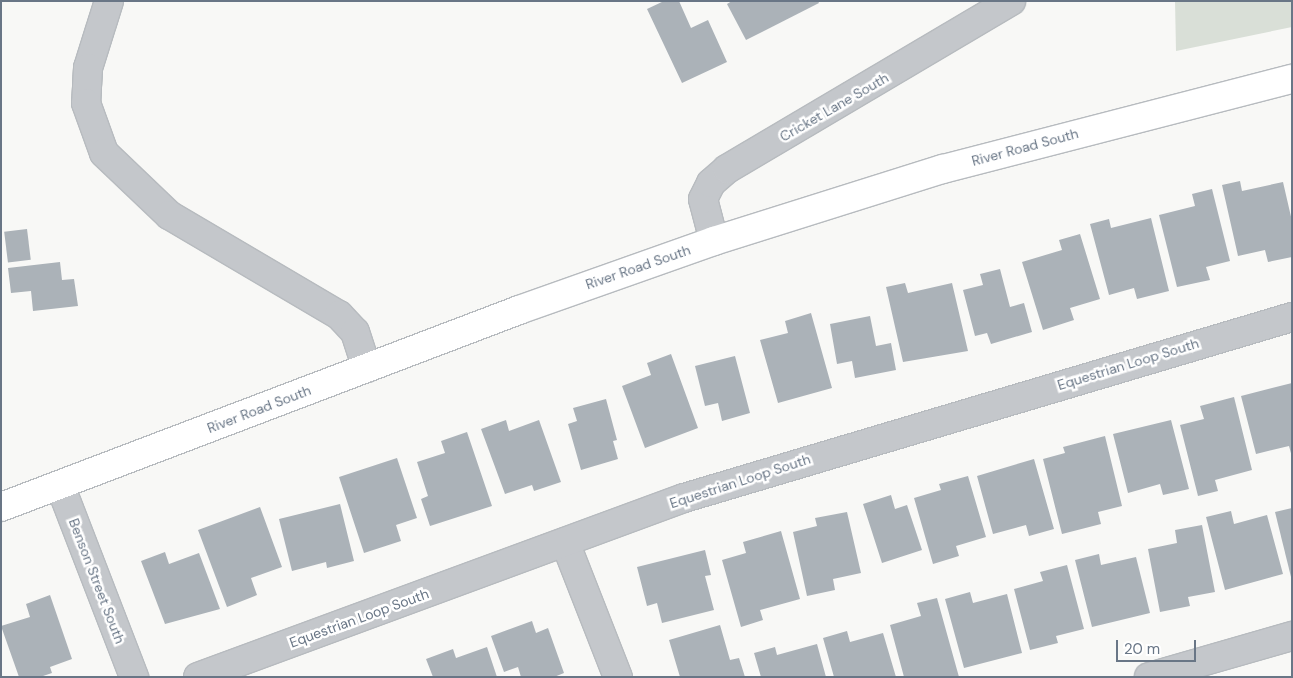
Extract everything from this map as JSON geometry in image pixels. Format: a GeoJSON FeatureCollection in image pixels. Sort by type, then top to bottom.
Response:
{"type":"FeatureCollection","features":[{"type":"Feature","properties":{"kind":"main road","name":"River Road South"},"geometry":{"type":"LineString","coordinates":[[1,507],[367,368],[714,240],[943,169],[1292,79]]}},
{"type":"Feature","properties":{"kind":"street"},"geometry":{"type":"LineString","coordinates":[[109,1],[88,68],[86,104],[104,153],[169,215],[339,315],[355,332],[367,368]]}},
{"type":"Feature","properties":{"kind":"street","name":"Cricket Lane South"},"geometry":{"type":"LineString","coordinates":[[714,240],[703,199],[711,183],[727,170],[1011,1]]}},
{"type":"Feature","properties":{"kind":"street","name":"Equestrian Loop South"},"geometry":{"type":"LineString","coordinates":[[198,677],[564,542],[786,465],[1292,317]]}},
{"type":"Feature","properties":{"kind":"street","name":"Benson Street South"},"geometry":{"type":"LineString","coordinates":[[60,484],[134,677]]}},
{"type":"Feature","properties":{"kind":"street"},"geometry":{"type":"LineString","coordinates":[[564,542],[618,677]]}},
{"type":"Feature","properties":{"kind":"street"},"geometry":{"type":"LineString","coordinates":[[1149,677],[1292,636]]}},
{"type":"Feature","properties":{"kind":"shaded area"},"geometry":{"type":"Polygon","coordinates":[[[1175,1],[1292,1],[1292,27],[1176,51],[1175,1]]]}},
{"type":"Feature","properties":{"kind":"building"},"geometry":{"type":"Polygon","coordinates":[[[664,1],[679,1],[691,28],[708,20],[727,62],[682,83],[647,9],[664,1]]]}},
{"type":"Feature","properties":{"kind":"building"},"geometry":{"type":"Polygon","coordinates":[[[732,1],[818,1],[819,3],[746,40],[727,4],[732,1]]]}},
{"type":"Feature","properties":{"kind":"building"},"geometry":{"type":"Polygon","coordinates":[[[1240,181],[1242,191],[1283,182],[1292,221],[1292,257],[1268,262],[1265,250],[1238,256],[1222,185],[1240,181]]]}},
{"type":"Feature","properties":{"kind":"building"},"geometry":{"type":"Polygon","coordinates":[[[1212,189],[1230,261],[1206,267],[1210,280],[1177,287],[1159,215],[1195,206],[1192,194],[1212,189]]]}},
{"type":"Feature","properties":{"kind":"building"},"geometry":{"type":"Polygon","coordinates":[[[1151,218],[1169,291],[1137,299],[1134,288],[1109,295],[1090,224],[1109,219],[1111,228],[1151,218]]]}},
{"type":"Feature","properties":{"kind":"building"},"geometry":{"type":"Polygon","coordinates":[[[27,229],[31,260],[8,263],[4,232],[27,229]]]}},
{"type":"Feature","properties":{"kind":"building"},"geometry":{"type":"Polygon","coordinates":[[[1080,234],[1100,299],[1070,308],[1074,320],[1043,330],[1022,262],[1062,250],[1059,240],[1080,234]]]}},
{"type":"Feature","properties":{"kind":"building"},"geometry":{"type":"Polygon","coordinates":[[[60,262],[62,280],[74,279],[78,306],[33,311],[31,291],[11,293],[8,268],[60,262]]]}},
{"type":"Feature","properties":{"kind":"building"},"geometry":{"type":"Polygon","coordinates":[[[1000,269],[1010,307],[1024,303],[1032,332],[991,344],[987,333],[975,336],[963,290],[983,285],[980,274],[1000,269]]]}},
{"type":"Feature","properties":{"kind":"building"},"geometry":{"type":"Polygon","coordinates":[[[905,283],[908,293],[952,283],[968,351],[903,362],[886,287],[905,283]]]}},
{"type":"Feature","properties":{"kind":"building"},"geometry":{"type":"Polygon","coordinates":[[[811,313],[832,388],[778,403],[760,340],[788,333],[785,321],[811,313]]]}},
{"type":"Feature","properties":{"kind":"building"},"geometry":{"type":"Polygon","coordinates":[[[870,316],[876,346],[891,343],[896,370],[855,378],[852,361],[837,364],[830,324],[870,316]]]}},
{"type":"Feature","properties":{"kind":"building"},"geometry":{"type":"Polygon","coordinates":[[[671,354],[698,428],[645,448],[622,386],[651,375],[647,363],[671,354]]]}},
{"type":"Feature","properties":{"kind":"building"},"geometry":{"type":"Polygon","coordinates":[[[735,356],[750,413],[722,421],[718,403],[705,406],[695,366],[735,356]]]}},
{"type":"Feature","properties":{"kind":"building"},"geometry":{"type":"Polygon","coordinates":[[[1292,383],[1292,457],[1289,446],[1256,454],[1241,396],[1292,383]]]}},
{"type":"Feature","properties":{"kind":"building"},"geometry":{"type":"Polygon","coordinates":[[[1234,397],[1252,470],[1215,480],[1218,491],[1198,496],[1180,425],[1204,419],[1200,406],[1234,397]]]}},
{"type":"Feature","properties":{"kind":"building"},"geometry":{"type":"Polygon","coordinates":[[[606,399],[617,440],[613,441],[618,459],[581,470],[568,424],[577,421],[573,408],[606,399]]]}},
{"type":"Feature","properties":{"kind":"building"},"geometry":{"type":"Polygon","coordinates":[[[506,420],[509,431],[539,420],[561,482],[534,491],[532,485],[505,494],[481,429],[506,420]]]}},
{"type":"Feature","properties":{"kind":"building"},"geometry":{"type":"Polygon","coordinates":[[[1171,420],[1189,489],[1163,495],[1160,484],[1128,493],[1113,434],[1171,420]]]}},
{"type":"Feature","properties":{"kind":"building"},"geometry":{"type":"Polygon","coordinates":[[[467,432],[492,506],[430,526],[421,499],[428,496],[417,462],[445,453],[441,441],[467,432]]]}},
{"type":"Feature","properties":{"kind":"building"},"geometry":{"type":"Polygon","coordinates":[[[1105,436],[1122,506],[1098,512],[1101,524],[1062,534],[1043,459],[1065,453],[1063,447],[1105,436]]]}},
{"type":"Feature","properties":{"kind":"building"},"geometry":{"type":"Polygon","coordinates":[[[397,458],[417,518],[396,525],[401,541],[364,553],[339,477],[397,458]]]}},
{"type":"Feature","properties":{"kind":"building"},"geometry":{"type":"Polygon","coordinates":[[[1034,459],[1054,529],[1029,536],[1026,525],[993,534],[977,476],[1034,459]]]}},
{"type":"Feature","properties":{"kind":"building"},"geometry":{"type":"Polygon","coordinates":[[[968,476],[986,537],[956,546],[959,556],[933,564],[914,498],[941,490],[939,484],[968,476]]]}},
{"type":"Feature","properties":{"kind":"building"},"geometry":{"type":"Polygon","coordinates":[[[891,495],[895,509],[907,505],[922,550],[882,563],[863,504],[891,495]]]}},
{"type":"Feature","properties":{"kind":"building"},"geometry":{"type":"Polygon","coordinates":[[[340,504],[354,561],[327,568],[326,562],[292,571],[279,519],[340,504]]]}},
{"type":"Feature","properties":{"kind":"building"},"geometry":{"type":"Polygon","coordinates":[[[260,507],[282,567],[251,578],[257,595],[227,607],[198,530],[260,507]]]}},
{"type":"Feature","properties":{"kind":"building"},"geometry":{"type":"Polygon","coordinates":[[[1292,508],[1292,577],[1291,577],[1275,512],[1292,508]]]}},
{"type":"Feature","properties":{"kind":"building"},"geometry":{"type":"Polygon","coordinates":[[[1231,511],[1234,524],[1267,515],[1283,574],[1225,590],[1206,517],[1231,511]]]}},
{"type":"Feature","properties":{"kind":"building"},"geometry":{"type":"Polygon","coordinates":[[[847,512],[861,573],[833,579],[835,590],[807,596],[793,532],[817,526],[815,518],[847,512]]]}},
{"type":"Feature","properties":{"kind":"building"},"geometry":{"type":"Polygon","coordinates":[[[1202,525],[1215,592],[1188,597],[1190,606],[1160,612],[1148,549],[1177,543],[1175,530],[1202,525]]]}},
{"type":"Feature","properties":{"kind":"building"},"geometry":{"type":"Polygon","coordinates":[[[781,531],[800,599],[760,610],[763,620],[741,627],[722,560],[746,553],[743,542],[781,531]]]}},
{"type":"Feature","properties":{"kind":"building"},"geometry":{"type":"Polygon","coordinates":[[[705,550],[711,575],[705,576],[714,610],[662,623],[657,603],[647,606],[637,567],[705,550]]]}},
{"type":"Feature","properties":{"kind":"building"},"geometry":{"type":"Polygon","coordinates":[[[165,552],[169,564],[199,553],[220,609],[165,624],[141,561],[165,552]]]}},
{"type":"Feature","properties":{"kind":"building"},"geometry":{"type":"Polygon","coordinates":[[[1099,554],[1101,565],[1136,557],[1150,613],[1092,627],[1075,560],[1099,554]]]}},
{"type":"Feature","properties":{"kind":"building"},"geometry":{"type":"Polygon","coordinates":[[[1067,565],[1084,629],[1056,636],[1058,643],[1030,650],[1014,589],[1043,581],[1040,572],[1067,565]]]}},
{"type":"Feature","properties":{"kind":"building"},"geometry":{"type":"Polygon","coordinates":[[[970,592],[973,603],[1007,594],[1022,653],[964,668],[945,599],[970,592]]]}},
{"type":"Feature","properties":{"kind":"building"},"geometry":{"type":"Polygon","coordinates":[[[50,595],[72,659],[50,667],[52,673],[40,677],[19,677],[1,626],[30,617],[26,604],[50,595]]]}},
{"type":"Feature","properties":{"kind":"building"},"geometry":{"type":"Polygon","coordinates":[[[937,598],[959,677],[904,677],[890,625],[921,616],[917,603],[937,598]]]}},
{"type":"Feature","properties":{"kind":"building"},"geometry":{"type":"Polygon","coordinates":[[[532,621],[536,633],[548,628],[564,673],[554,677],[521,677],[518,667],[504,672],[491,636],[532,621]]]}},
{"type":"Feature","properties":{"kind":"building"},"geometry":{"type":"Polygon","coordinates":[[[720,625],[730,660],[739,658],[745,677],[680,677],[669,640],[720,625]]]}},
{"type":"Feature","properties":{"kind":"building"},"geometry":{"type":"Polygon","coordinates":[[[847,631],[850,642],[883,633],[896,677],[834,677],[823,638],[847,631]]]}},
{"type":"Feature","properties":{"kind":"building"},"geometry":{"type":"Polygon","coordinates":[[[817,644],[826,677],[761,677],[754,653],[775,647],[777,655],[817,644]]]}},
{"type":"Feature","properties":{"kind":"building"},"geometry":{"type":"Polygon","coordinates":[[[487,647],[497,677],[433,677],[426,659],[453,649],[456,658],[487,647]]]}}]}
